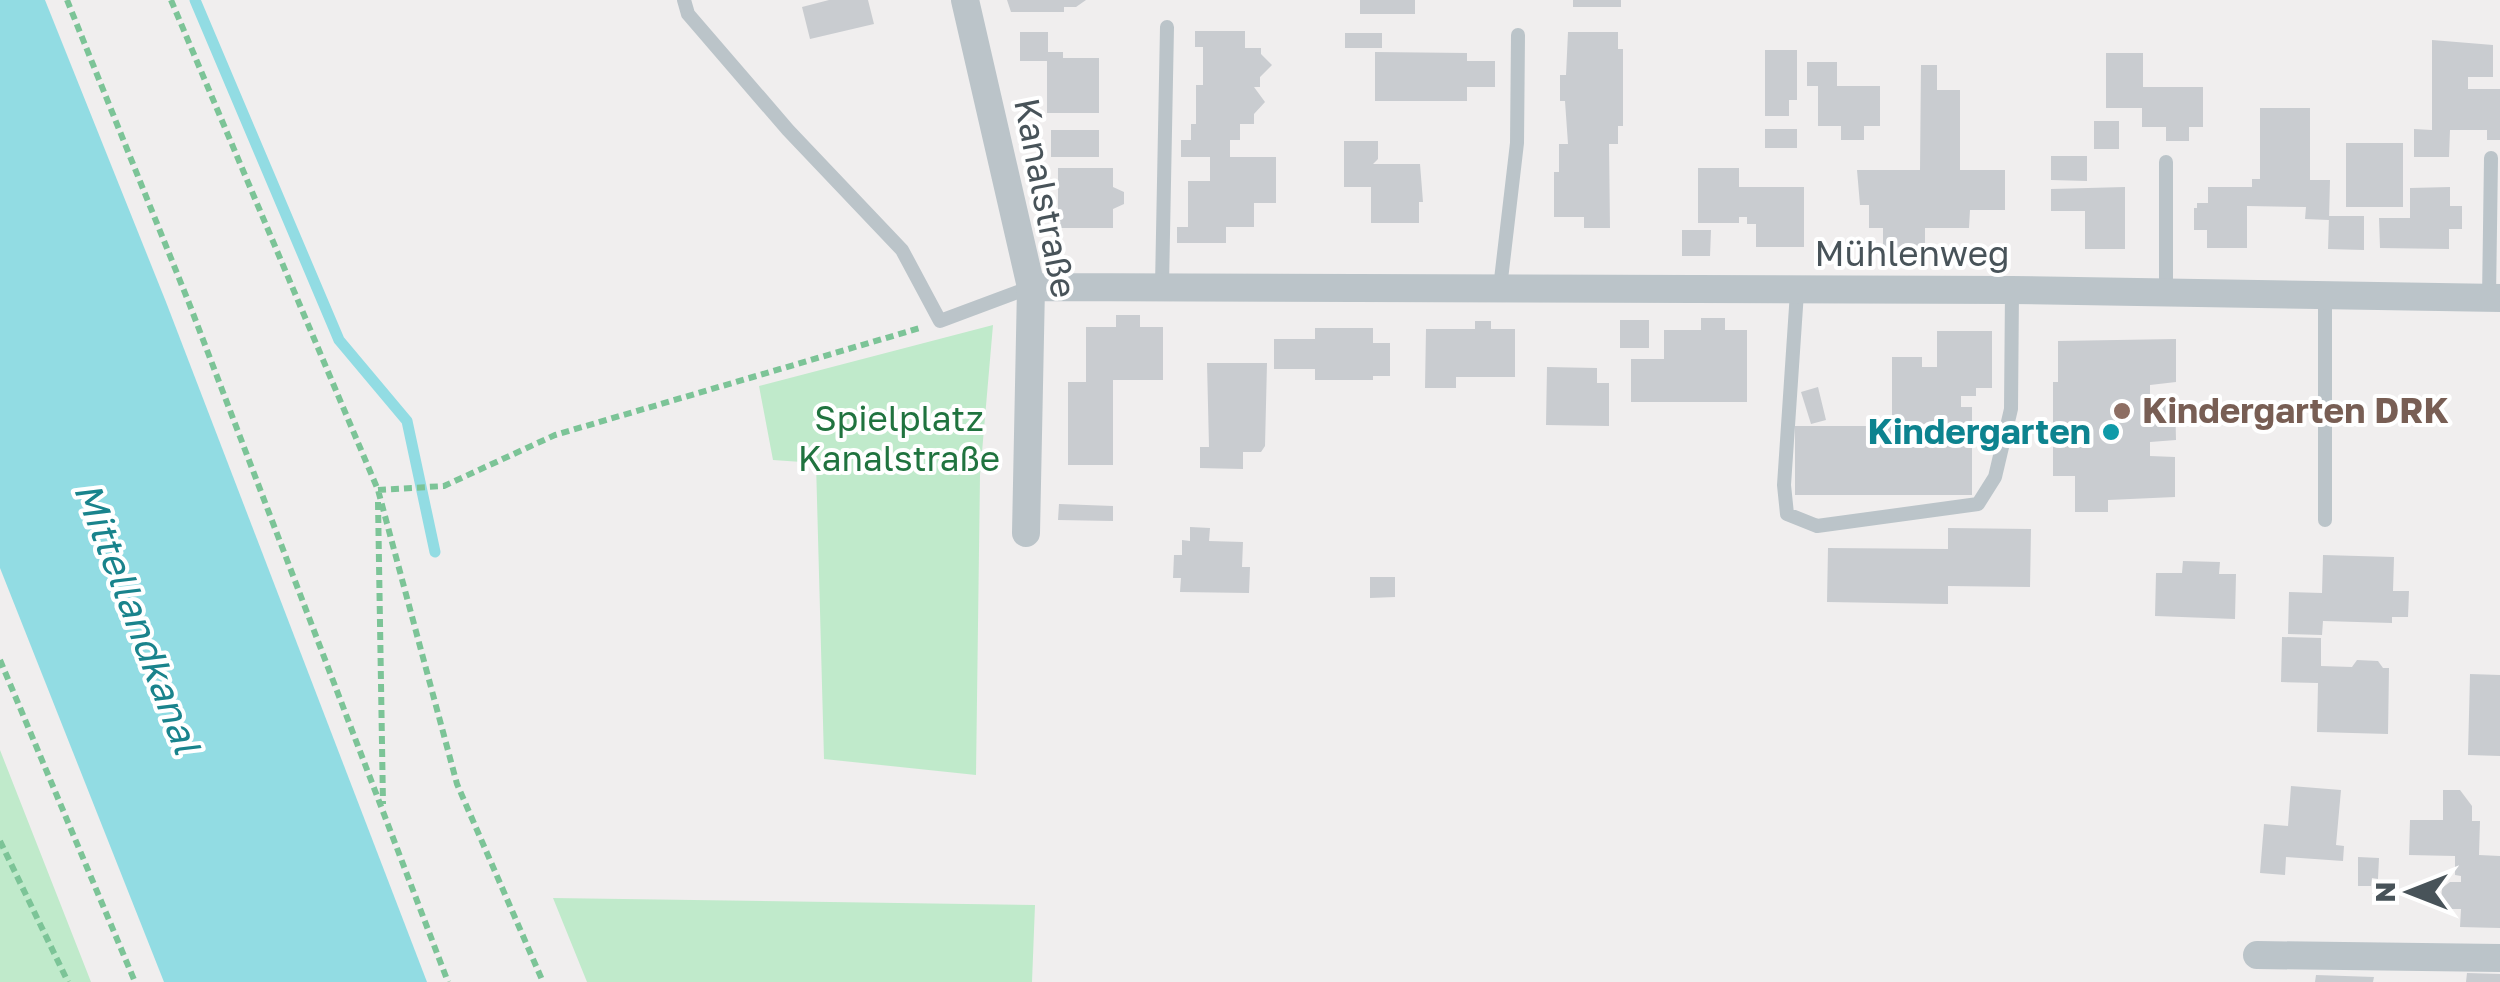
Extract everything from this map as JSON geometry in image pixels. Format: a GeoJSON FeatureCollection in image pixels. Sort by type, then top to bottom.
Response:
{"type":"FeatureCollection","features":[{"type":"Feature","properties":{"kind":"street","name":"Kanalstraße"},"geometry":{"type":"LineString","coordinates":[[965,0],[1031,288],[1026,533]]}},
{"type":"Feature","properties":{"kind":"street","name":"Mühlenweg"},"geometry":{"type":"LineString","coordinates":[[1031,288],[2012,290],[2495,298]]}},
{"type":"Feature","properties":{"kind":"street"},"geometry":{"type":"LineString","coordinates":[[2257,955],[2500,958]]}},
{"type":"Feature","properties":{"kind":"lane"},"geometry":{"type":"LineString","coordinates":[[684,0],[688,14],[750,87],[902,250],[940,322],[1031,288]]}},
{"type":"Feature","properties":{"kind":"lane"},"geometry":{"type":"LineString","coordinates":[[1162,286],[1167,27]]}},
{"type":"Feature","properties":{"kind":"lane"},"geometry":{"type":"LineString","coordinates":[[1500,288],[1516,143],[1518,35]]}},
{"type":"Feature","properties":{"kind":"lane"},"geometry":{"type":"LineString","coordinates":[[2491,158],[2495,298]]}},
{"type":"Feature","properties":{"kind":"lane"},"geometry":{"type":"LineString","coordinates":[[2166,162],[2166,293]]}},
{"type":"Feature","properties":{"kind":"lane"},"geometry":{"type":"LineString","coordinates":[[1796,292],[1784,485],[1788,514],[1817,526],[1978,504],[1995,478],[2011,409],[2012,290]]}},
{"type":"Feature","properties":{"kind":"lane"},"geometry":{"type":"LineString","coordinates":[[2325,295],[2325,520]]}},
{"type":"Feature","properties":{"kind":"path"},"geometry":{"type":"LineString","coordinates":[[66,0],[189,303],[448,982]]}},
{"type":"Feature","properties":{"kind":"path"},"geometry":{"type":"LineString","coordinates":[[171,0],[378,490],[457,784],[543,982]]}},
{"type":"Feature","properties":{"kind":"path"},"geometry":{"type":"LineString","coordinates":[[378,490],[444,486],[555,435],[940,322]]}},
{"type":"Feature","properties":{"kind":"path"},"geometry":{"type":"LineString","coordinates":[[378,490],[383,810]]}},
{"type":"Feature","properties":{"kind":"path"},"geometry":{"type":"LineString","coordinates":[[0,660],[135,982]]}},
{"type":"Feature","properties":{"kind":"path"},"geometry":{"type":"LineString","coordinates":[[0,840],[68,982]]}},
{"type":"Feature","properties":{"kind":"green space","name":"Spielplatz Kanalstraße"},"geometry":{"type":"Polygon","coordinates":[[[993,325],[980,475],[976,775],[824,759],[816,463],[773,460],[759,386],[993,325]]]}},
{"type":"Feature","properties":{"kind":"green space"},"geometry":{"type":"Polygon","coordinates":[[[0,750],[91,982],[0,982],[0,750]]]}},
{"type":"Feature","properties":{"kind":"green space"},"geometry":{"type":"Polygon","coordinates":[[[553,898],[1035,905],[1032,982],[587,982],[553,898]]]}},
{"type":"Feature","properties":{"kind":"water","name":"Mittellandkanal"},"geometry":{"type":"Polygon","coordinates":[[[0,0],[45,0],[166,302],[427,982],[164,982],[0,568],[0,0]]]}},
{"type":"Feature","properties":{"kind":"building"},"geometry":{"type":"Polygon","coordinates":[[[829,0],[868,0],[874,24],[810,39],[802,7],[829,0]]]}},
{"type":"Feature","properties":{"kind":"building"},"geometry":{"type":"Polygon","coordinates":[[[1007,0],[1086,0],[1076,7],[1064,7],[1064,12],[1011,12],[1007,0]]]}},
{"type":"Feature","properties":{"kind":"building"},"geometry":{"type":"Polygon","coordinates":[[[1360,0],[1415,0],[1415,14],[1360,14],[1360,0]]]}},
{"type":"Feature","properties":{"kind":"building"},"geometry":{"type":"Polygon","coordinates":[[[1573,0],[1621,0],[1621,7],[1573,7],[1573,0]]]}},
{"type":"Feature","properties":{"kind":"building"},"geometry":{"type":"Polygon","coordinates":[[[1195,31],[1245,31],[1245,48],[1261,48],[1261,54],[1272,65],[1260,77],[1260,87],[1254,87],[1265,102],[1254,114],[1254,124],[1240,124],[1240,140],[1230,140],[1230,157],[1276,157],[1276,203],[1254,203],[1254,227],[1226,227],[1226,243],[1177,243],[1177,227],[1188,227],[1188,181],[1210,181],[1210,157],[1181,157],[1181,140],[1191,140],[1191,124],[1196,124],[1196,85],[1203,85],[1203,47],[1195,47],[1195,31]]]}},
{"type":"Feature","properties":{"kind":"building"},"geometry":{"type":"Polygon","coordinates":[[[1020,32],[1048,32],[1048,52],[1063,52],[1063,58],[1099,58],[1099,113],[1047,113],[1047,61],[1020,61],[1020,32]]]}},
{"type":"Feature","properties":{"kind":"building"},"geometry":{"type":"Polygon","coordinates":[[[1568,32],[1618,32],[1618,49],[1623,49],[1623,126],[1618,126],[1618,144],[1609,144],[1610,228],[1584,228],[1584,217],[1554,217],[1554,172],[1559,172],[1559,144],[1568,144],[1560,75],[1566,75],[1568,32]]]}},
{"type":"Feature","properties":{"kind":"building"},"geometry":{"type":"Polygon","coordinates":[[[1345,33],[1382,33],[1382,48],[1345,48],[1345,33]]]}},
{"type":"Feature","properties":{"kind":"building"},"geometry":{"type":"Polygon","coordinates":[[[2432,40],[2493,45],[2493,77],[2468,77],[2468,89],[2500,89],[2500,140],[2487,140],[2487,130],[2450,130],[2449,157],[2414,157],[2414,129],[2432,130],[2432,40]]]}},
{"type":"Feature","properties":{"kind":"building"},"geometry":{"type":"Polygon","coordinates":[[[1765,50],[1797,50],[1797,100],[1789,100],[1789,116],[1765,116],[1765,50]]]}},
{"type":"Feature","properties":{"kind":"building"},"geometry":{"type":"Polygon","coordinates":[[[1375,52],[1467,53],[1467,61],[1495,61],[1495,87],[1467,87],[1467,101],[1375,101],[1375,52]]]}},
{"type":"Feature","properties":{"kind":"building"},"geometry":{"type":"Polygon","coordinates":[[[2106,53],[2143,53],[2143,87],[2203,87],[2203,127],[2189,127],[2189,141],[2166,141],[2166,127],[2142,127],[2142,108],[2106,108],[2106,53]]]}},
{"type":"Feature","properties":{"kind":"building"},"geometry":{"type":"Polygon","coordinates":[[[1807,62],[1837,62],[1837,86],[1880,86],[1880,126],[1864,126],[1864,140],[1841,140],[1841,126],[1818,126],[1818,86],[1807,86],[1807,62]]]}},
{"type":"Feature","properties":{"kind":"building"},"geometry":{"type":"Polygon","coordinates":[[[1921,65],[1937,65],[1937,90],[1960,90],[1960,170],[2005,170],[2005,210],[1970,210],[1969,228],[1925,228],[1925,248],[1883,247],[1883,228],[1869,228],[1869,205],[1860,205],[1857,170],[1920,170],[1921,65]]]}},
{"type":"Feature","properties":{"kind":"building"},"geometry":{"type":"Polygon","coordinates":[[[2260,108],[2310,108],[2310,180],[2330,180],[2329,220],[2305,219],[2306,207],[2247,206],[2247,248],[2207,248],[2207,230],[2194,230],[2194,208],[2197,203],[2208,203],[2208,187],[2252,187],[2252,179],[2260,179],[2260,108]]]}},
{"type":"Feature","properties":{"kind":"building"},"geometry":{"type":"Polygon","coordinates":[[[2094,121],[2119,121],[2119,149],[2094,149],[2094,121]]]}},
{"type":"Feature","properties":{"kind":"building"},"geometry":{"type":"Polygon","coordinates":[[[1765,129],[1797,129],[1797,148],[1765,148],[1765,129]]]}},
{"type":"Feature","properties":{"kind":"building"},"geometry":{"type":"Polygon","coordinates":[[[1051,130],[1099,130],[1099,157],[1051,157],[1051,130]]]}},
{"type":"Feature","properties":{"kind":"building"},"geometry":{"type":"Polygon","coordinates":[[[1344,141],[1378,141],[1378,159],[1373,164],[1420,164],[1423,202],[1419,202],[1419,223],[1371,223],[1371,187],[1344,187],[1344,141]]]}},
{"type":"Feature","properties":{"kind":"building"},"geometry":{"type":"Polygon","coordinates":[[[2346,143],[2403,143],[2403,207],[2346,207],[2346,143]]]}},
{"type":"Feature","properties":{"kind":"building"},"geometry":{"type":"Polygon","coordinates":[[[2051,156],[2087,156],[2087,181],[2051,180],[2051,156]]]}},
{"type":"Feature","properties":{"kind":"building"},"geometry":{"type":"Polygon","coordinates":[[[1058,168],[1113,168],[1113,187],[1124,192],[1124,204],[1113,209],[1113,228],[1058,228],[1058,168]]]}},
{"type":"Feature","properties":{"kind":"building"},"geometry":{"type":"Polygon","coordinates":[[[1698,168],[1739,168],[1739,187],[1804,187],[1804,247],[1756,247],[1756,224],[1747,224],[1747,217],[1739,217],[1739,223],[1698,223],[1698,168]]]}},
{"type":"Feature","properties":{"kind":"building"},"geometry":{"type":"Polygon","coordinates":[[[2125,187],[2125,249],[2085,249],[2085,211],[2051,211],[2051,189],[2125,187]]]}},
{"type":"Feature","properties":{"kind":"building"},"geometry":{"type":"Polygon","coordinates":[[[2450,187],[2450,206],[2462,206],[2462,229],[2449,229],[2449,249],[2380,248],[2379,218],[2410,218],[2410,188],[2450,187]]]}},
{"type":"Feature","properties":{"kind":"building"},"geometry":{"type":"Polygon","coordinates":[[[2329,216],[2364,216],[2364,250],[2328,249],[2329,216]]]}},
{"type":"Feature","properties":{"kind":"building"},"geometry":{"type":"Polygon","coordinates":[[[1682,230],[1711,230],[1710,256],[1682,256],[1682,230]]]}},
{"type":"Feature","properties":{"kind":"building"},"geometry":{"type":"Polygon","coordinates":[[[1116,315],[1140,315],[1140,327],[1163,327],[1163,380],[1113,380],[1113,465],[1068,465],[1068,382],[1086,382],[1086,327],[1116,327],[1116,315]]]}},
{"type":"Feature","properties":{"kind":"building"},"geometry":{"type":"Polygon","coordinates":[[[1701,318],[1725,318],[1725,330],[1747,330],[1747,402],[1631,402],[1631,359],[1664,359],[1664,330],[1701,330],[1701,318]]]}},
{"type":"Feature","properties":{"kind":"building"},"geometry":{"type":"Polygon","coordinates":[[[1620,320],[1649,320],[1649,348],[1620,348],[1620,320]]]}},
{"type":"Feature","properties":{"kind":"building"},"geometry":{"type":"Polygon","coordinates":[[[1475,321],[1491,321],[1491,329],[1515,329],[1515,377],[1456,377],[1456,388],[1425,388],[1426,329],[1475,329],[1475,321]]]}},
{"type":"Feature","properties":{"kind":"building"},"geometry":{"type":"Polygon","coordinates":[[[1315,328],[1373,328],[1373,343],[1390,343],[1390,376],[1373,376],[1373,380],[1315,380],[1315,369],[1274,369],[1274,339],[1315,339],[1315,328]]]}},
{"type":"Feature","properties":{"kind":"building"},"geometry":{"type":"Polygon","coordinates":[[[1937,331],[1992,331],[1992,388],[1976,388],[1976,396],[1961,396],[1961,407],[1972,407],[1972,495],[1795,495],[1795,426],[1892,426],[1892,357],[1922,357],[1922,367],[1937,367],[1937,331]]]}},
{"type":"Feature","properties":{"kind":"building","name":"Kindergarten"},"geometry":{"type":"Polygon","coordinates":[[[2176,339],[2176,382],[2150,385],[2150,399],[2175,399],[2176,440],[2150,442],[2150,456],[2175,457],[2175,497],[2108,500],[2108,512],[2075,512],[2075,476],[2053,476],[2053,382],[2058,382],[2058,341],[2176,339]]]}},
{"type":"Feature","properties":{"kind":"building"},"geometry":{"type":"Polygon","coordinates":[[[1207,363],[1267,363],[1265,446],[1261,452],[1243,452],[1243,469],[1200,468],[1200,447],[1209,447],[1207,363]]]}},
{"type":"Feature","properties":{"kind":"building"},"geometry":{"type":"Polygon","coordinates":[[[1547,367],[1597,368],[1597,383],[1609,383],[1609,426],[1546,425],[1547,367]]]}},
{"type":"Feature","properties":{"kind":"building"},"geometry":{"type":"Polygon","coordinates":[[[1818,387],[1826,420],[1811,424],[1801,392],[1818,387]]]}},
{"type":"Feature","properties":{"kind":"building"},"geometry":{"type":"Polygon","coordinates":[[[1059,504],[1113,506],[1113,521],[1058,520],[1059,504]]]}},
{"type":"Feature","properties":{"kind":"building"},"geometry":{"type":"Polygon","coordinates":[[[1190,527],[1210,528],[1209,541],[1243,542],[1242,567],[1250,567],[1249,593],[1180,592],[1181,578],[1173,578],[1174,555],[1182,555],[1182,540],[1190,541],[1190,527]]]}},
{"type":"Feature","properties":{"kind":"building"},"geometry":{"type":"Polygon","coordinates":[[[1948,528],[2031,529],[2030,587],[1948,586],[1948,604],[1827,602],[1828,548],[1948,549],[1948,528]]]}},
{"type":"Feature","properties":{"kind":"building"},"geometry":{"type":"Polygon","coordinates":[[[2323,555],[2394,557],[2393,591],[2409,591],[2408,617],[2392,617],[2392,623],[2323,621],[2322,635],[2288,634],[2289,592],[2322,593],[2323,555]]]}},
{"type":"Feature","properties":{"kind":"building"},"geometry":{"type":"Polygon","coordinates":[[[2183,561],[2220,562],[2219,574],[2236,574],[2235,619],[2155,616],[2156,573],[2182,573],[2183,561]]]}},
{"type":"Feature","properties":{"kind":"building"},"geometry":{"type":"Polygon","coordinates":[[[1370,577],[1395,577],[1395,597],[1370,598],[1370,577]]]}},
{"type":"Feature","properties":{"kind":"building"},"geometry":{"type":"Polygon","coordinates":[[[2282,637],[2321,638],[2321,666],[2352,667],[2357,660],[2378,661],[2383,668],[2389,668],[2388,734],[2317,732],[2318,683],[2281,682],[2282,637]]]}},
{"type":"Feature","properties":{"kind":"building"},"geometry":{"type":"Polygon","coordinates":[[[2470,674],[2500,675],[2500,756],[2468,755],[2470,674]]]}},
{"type":"Feature","properties":{"kind":"building"},"geometry":{"type":"Polygon","coordinates":[[[2291,786],[2341,790],[2336,845],[2344,846],[2343,861],[2286,857],[2285,875],[2260,873],[2264,824],[2288,826],[2291,786]]]}},
{"type":"Feature","properties":{"kind":"building"},"geometry":{"type":"Polygon","coordinates":[[[2443,790],[2460,790],[2472,806],[2472,821],[2480,821],[2479,855],[2500,856],[2500,928],[2460,927],[2461,909],[2450,909],[2441,902],[2442,888],[2450,882],[2461,882],[2461,876],[2455,875],[2455,856],[2409,855],[2410,820],[2443,820],[2443,790]]]}},
{"type":"Feature","properties":{"kind":"building"},"geometry":{"type":"Polygon","coordinates":[[[2358,857],[2379,858],[2378,879],[2372,878],[2371,886],[2358,886],[2358,857]]]}},
{"type":"Feature","properties":{"kind":"building"},"geometry":{"type":"Polygon","coordinates":[[[2467,973],[2500,974],[2500,982],[2466,982],[2467,973]]]}},
{"type":"Feature","properties":{"kind":"building"},"geometry":{"type":"Polygon","coordinates":[[[2316,975],[2374,977],[2373,982],[2315,982],[2316,975]]]}},
{"type":"Feature","properties":{"kind":"waterway"},"geometry":{"type":"LineString","coordinates":[[195,0],[339,340],[407,421],[435,552]]}},
{"type":"Feature","properties":{"kind":"place","name":"Kindergarten DRK"},"geometry":{"type":"Point","coordinates":[2122,411]}},
{"type":"Feature","properties":{"kind":"place","name":"Kindergarten"},"geometry":{"type":"Point","coordinates":[2111,432]}}]}
